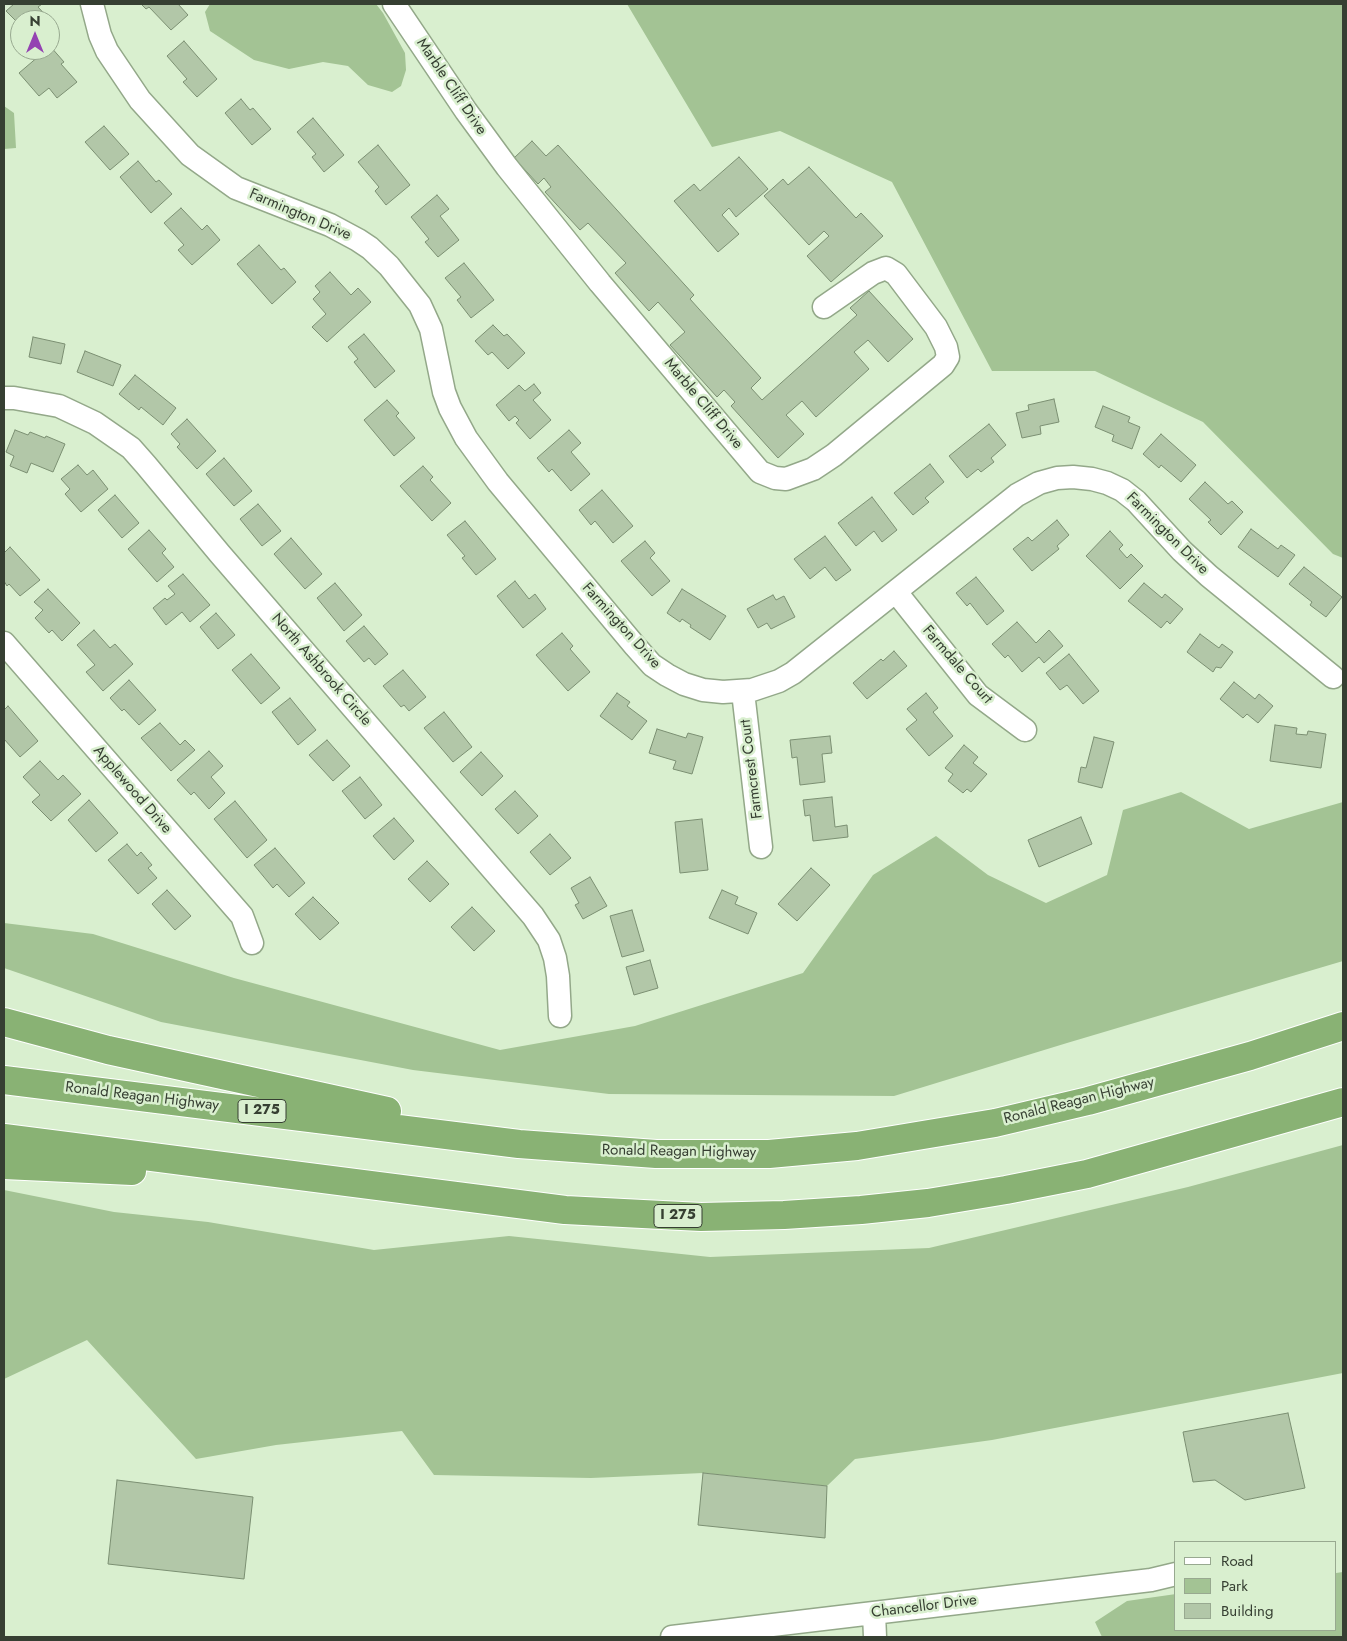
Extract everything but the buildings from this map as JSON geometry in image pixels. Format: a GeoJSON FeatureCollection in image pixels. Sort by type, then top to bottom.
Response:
{"type":"FeatureCollection","features":[{"type":"Feature","properties":{"kind":"highway"},"geometry":{"type":"LineString","coordinates":[[4,1022],[108,1050],[348,1102],[520,1144]]}},
{"type":"Feature","properties":{"kind":"highway","name":"Ronald Reagan Highway"},"geometry":{"type":"LineString","coordinates":[[4,1080],[520,1144],[656,1154],[769,1154],[857,1146],[994,1123],[1088,1102],[1250,1056],[1343,1026]]}},
{"type":"Feature","properties":{"kind":"highway","name":"I 275"},"geometry":{"type":"LineString","coordinates":[[4,1138],[565,1210],[700,1217],[784,1215],[928,1203],[1088,1174],[1286,1120],[1343,1102]]}},
{"type":"Feature","properties":{"kind":"highway"},"geometry":{"type":"LineString","coordinates":[[4,1165],[321,1179]]}},
{"type":"Feature","properties":{"kind":"street","name":"Farmington Drive"},"geometry":{"type":"LineString","coordinates":[[92,4],[100,36],[107,51],[140,100],[190,155],[236,188],[330,225],[358,240],[370,248],[389,266],[420,305],[437,354],[444,392],[466,438],[498,482],[652,665],[684,684],[703,690],[743,692],[779,681],[793,673],[1017,495],[1056,478],[1073,477],[1107,483],[1136,500],[1182,551],[1209,576],[1333,676]]}},
{"type":"Feature","properties":{"kind":"street","name":"Marble Cliff Drive"},"geometry":{"type":"LineString","coordinates":[[394,4],[466,111],[507,167],[582,260],[760,472],[775,478],[786,479],[802,475],[834,455],[943,366],[948,356],[946,346],[936,327],[896,274],[886,268],[873,273],[824,308]]}},
{"type":"Feature","properties":{"kind":"street","name":"North Ashbrook Circle"},"geometry":{"type":"LineString","coordinates":[[4,398],[59,406],[95,423],[131,448],[533,916],[549,940],[555,958],[560,1016]]}},
{"type":"Feature","properties":{"kind":"street","name":"Farmdale Court"},"geometry":{"type":"LineString","coordinates":[[896,592],[978,695],[1025,730]]}},
{"type":"Feature","properties":{"kind":"street","name":"Applewood Drive"},"geometry":{"type":"LineString","coordinates":[[4,643],[242,916],[252,943]]}},
{"type":"Feature","properties":{"kind":"street","name":"Farmcrest Court"},"geometry":{"type":"LineString","coordinates":[[743,692],[761,847]]}},
{"type":"Feature","properties":{"kind":"street","name":"Chancellor Drive"},"geometry":{"type":"LineString","coordinates":[[672,1637],[1151,1580],[1174,1574]]}},
{"type":"Feature","properties":{"kind":"street"},"geometry":{"type":"LineString","coordinates":[[874,1612],[875,1637]]}},
{"type":"Feature","properties":{"kind":"green space"},"geometry":{"type":"Polygon","coordinates":[[[210,4],[376,4],[405,53],[406,70],[401,86],[392,92],[368,85],[348,66],[323,62],[289,69],[254,60],[210,31],[205,12],[210,4]]]}},
{"type":"Feature","properties":{"kind":"green space"},"geometry":{"type":"Polygon","coordinates":[[[627,4],[1343,4],[1343,558],[1333,554],[1203,422],[1095,371],[992,371],[892,182],[780,131],[712,147],[627,4]]]}},
{"type":"Feature","properties":{"kind":"green space"},"geometry":{"type":"Polygon","coordinates":[[[4,106],[14,113],[16,148],[4,149],[4,106]]]}},
{"type":"Feature","properties":{"kind":"green space"},"geometry":{"type":"Polygon","coordinates":[[[1181,792],[1249,829],[1343,802],[1343,961],[894,1096],[609,1094],[413,1070],[161,1022],[4,968],[4,923],[93,934],[234,978],[500,1050],[635,1026],[803,973],[873,875],[936,836],[988,875],[1046,903],[1107,875],[1123,810],[1181,792]]]}},
{"type":"Feature","properties":{"kind":"green space"},"geometry":{"type":"Polygon","coordinates":[[[1343,1145],[1343,1373],[992,1440],[855,1459],[827,1486],[703,1473],[591,1478],[434,1475],[402,1431],[276,1445],[196,1459],[87,1340],[4,1379],[4,1190],[114,1212],[208,1222],[374,1250],[509,1236],[710,1257],[929,1248],[1188,1187],[1343,1145]]]}},
{"type":"Feature","properties":{"kind":"green space"},"geometry":{"type":"Polygon","coordinates":[[[1343,1572],[1343,1637],[1102,1637],[1095,1622],[1127,1601],[1174,1594],[1174,1631],[1337,1631],[1337,1573],[1343,1572]]]}}]}
